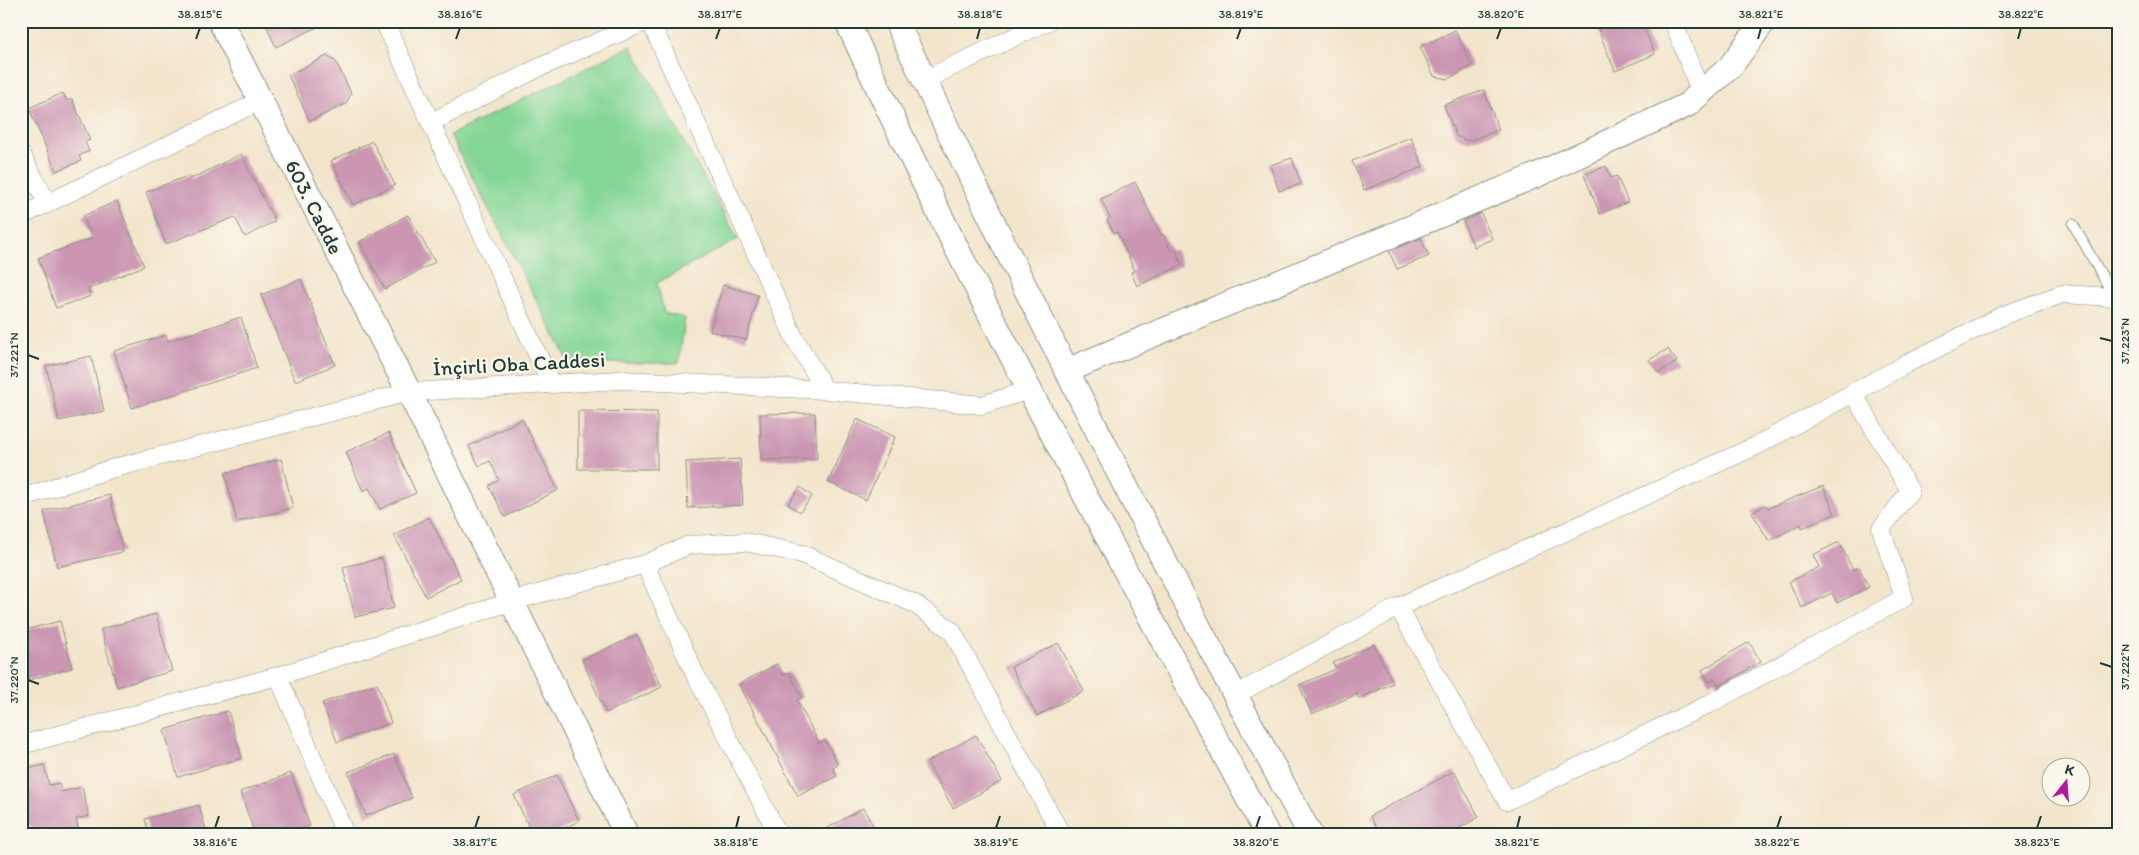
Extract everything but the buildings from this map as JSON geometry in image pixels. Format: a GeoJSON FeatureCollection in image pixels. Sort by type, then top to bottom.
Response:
{"type":"FeatureCollection","features":[{"type":"Feature","properties":{"kind":"main road","name":"603. Cadde"},"geometry":{"type":"LineString","coordinates":[[220,21],[409,392],[626,834]]}},
{"type":"Feature","properties":{"kind":"main road"},"geometry":{"type":"LineString","coordinates":[[847,21],[885,105],[1029,390],[1268,834]]}},
{"type":"Feature","properties":{"kind":"main road"},"geometry":{"type":"LineString","coordinates":[[896,21],[1066,371],[1235,695],[1310,834]]}},
{"type":"Feature","properties":{"kind":"main road"},"geometry":{"type":"LineString","coordinates":[[1066,371],[1537,175],[1687,105],[1730,67],[1764,21]]}},
{"type":"Feature","properties":{"kind":"street"},"geometry":{"type":"LineString","coordinates":[[384,21],[552,384]]}},
{"type":"Feature","properties":{"kind":"street"},"geometry":{"type":"LineString","coordinates":[[432,122],[538,68],[649,21],[794,337],[825,390]]}},
{"type":"Feature","properties":{"kind":"street"},"geometry":{"type":"LineString","coordinates":[[924,80],[1048,21]]}},
{"type":"Feature","properties":{"kind":"street"},"geometry":{"type":"LineString","coordinates":[[1673,21],[1701,93]]}},
{"type":"Feature","properties":{"kind":"street"},"geometry":{"type":"LineString","coordinates":[[21,216],[260,101]]}},
{"type":"Feature","properties":{"kind":"street"},"geometry":{"type":"LineString","coordinates":[[21,154],[48,204]]}},
{"type":"Feature","properties":{"kind":"street"},"geometry":{"type":"LineString","coordinates":[[1235,695],[1398,607],[1756,446],[1853,393],[2004,315],[2062,294],[2116,298]]}},
{"type":"Feature","properties":{"kind":"street","name":"İnçirli Oba Caddesi"},"geometry":{"type":"LineString","coordinates":[[21,498],[114,468],[409,392],[621,380],[825,390],[982,405],[1029,390]]}},
{"type":"Feature","properties":{"kind":"street"},"geometry":{"type":"LineString","coordinates":[[1398,607],[1507,801],[1709,704],[1904,598],[1881,529],[1910,491],[1853,393]]}},
{"type":"Feature","properties":{"kind":"street"},"geometry":{"type":"LineString","coordinates":[[21,745],[278,676],[513,601],[645,564],[689,545],[744,542],[802,554],[915,604],[952,631],[1061,834]]}},
{"type":"Feature","properties":{"kind":"street"},"geometry":{"type":"LineString","coordinates":[[645,564],[694,672],[778,834]]}},
{"type":"Feature","properties":{"kind":"street"},"geometry":{"type":"LineString","coordinates":[[278,676],[345,834]]}},
{"type":"Feature","properties":{"kind":"lane"},"geometry":{"type":"LineString","coordinates":[[2072,224],[2116,298]]}},
{"type":"Feature","properties":{"kind":"green space"},"geometry":{"type":"Polygon","coordinates":[[[631,46],[738,239],[657,283],[664,313],[685,318],[679,363],[569,363],[450,135],[631,46]]]}}]}
